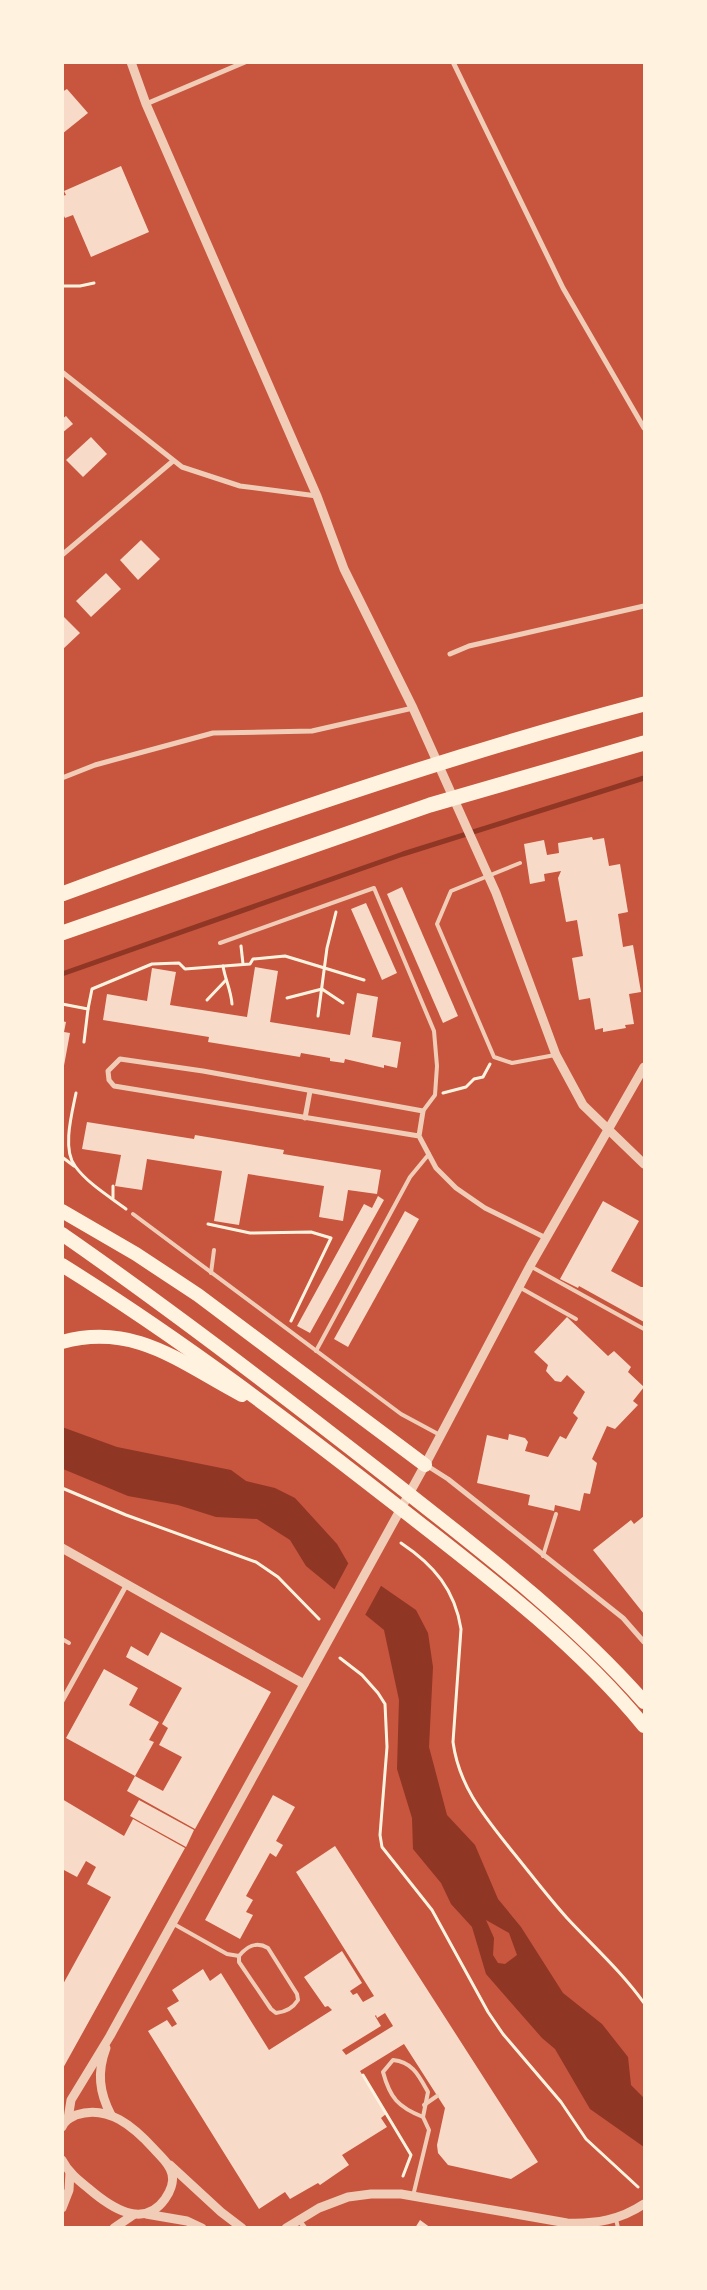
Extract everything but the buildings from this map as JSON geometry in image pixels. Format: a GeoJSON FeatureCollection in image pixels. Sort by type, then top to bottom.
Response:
{"type":"FeatureCollection","features":[{"type":"Feature","properties":{"kind":"highway"},"geometry":{"type":"LineString","coordinates":[[62,894],[192,846],[385,780],[487,747],[644,704]]}},
{"type":"Feature","properties":{"kind":"highway"},"geometry":{"type":"LineString","coordinates":[[62,933],[430,805],[644,742]]}},
{"type":"Feature","properties":{"kind":"highway"},"geometry":{"type":"LineString","coordinates":[[62,1211],[136,1254],[198,1294],[425,1464]]}},
{"type":"Feature","properties":{"kind":"highway"},"geometry":{"type":"LineString","coordinates":[[62,1234],[229,1355],[507,1573],[595,1650],[644,1702]]}},
{"type":"Feature","properties":{"kind":"highway"},"geometry":{"type":"LineString","coordinates":[[62,1266],[175,1338],[278,1413],[506,1592],[592,1670],[644,1726]]}},
{"type":"Feature","properties":{"kind":"highway"},"geometry":{"type":"LineString","coordinates":[[62,1342],[108,1335],[136,1340],[160,1350],[278,1413]]}},
{"type":"Feature","properties":{"kind":"street"},"geometry":{"type":"LineString","coordinates":[[131,62],[146,104],[317,496],[344,570],[413,708],[496,893],[556,1055],[583,1104],[644,1164]]}},
{"type":"Feature","properties":{"kind":"street"},"geometry":{"type":"LineString","coordinates":[[146,104],[245,62]]}},
{"type":"Feature","properties":{"kind":"street"},"geometry":{"type":"LineString","coordinates":[[453,62],[563,288],[644,428]]}},
{"type":"Feature","properties":{"kind":"street"},"geometry":{"type":"LineString","coordinates":[[62,372],[182,467],[240,486],[317,496]]}},
{"type":"Feature","properties":{"kind":"street"},"geometry":{"type":"LineString","coordinates":[[62,555],[173,461]]}},
{"type":"Feature","properties":{"kind":"street"},"geometry":{"type":"LineString","coordinates":[[450,654],[469,646],[644,606]]}},
{"type":"Feature","properties":{"kind":"street"},"geometry":{"type":"LineString","coordinates":[[62,778],[95,765],[213,732],[312,731],[413,708]]}},
{"type":"Feature","properties":{"kind":"street"},"geometry":{"type":"LineString","coordinates":[[418,1136],[114,1086],[109,1080],[108,1071],[120,1059],[423,1111],[418,1136],[436,1168],[456,1188],[485,1208],[546,1238]]}},
{"type":"Feature","properties":{"kind":"street"},"geometry":{"type":"LineString","coordinates":[[64,2123],[71,2100],[110,2036],[348,1605],[530,1266],[644,1067]]}},
{"type":"Feature","properties":{"kind":"street"},"geometry":{"type":"LineString","coordinates":[[305,1118],[310,1091]]}},
{"type":"Feature","properties":{"kind":"street"},"geometry":{"type":"LineString","coordinates":[[425,1464],[448,1479],[543,1556],[624,1618],[644,1642]]}},
{"type":"Feature","properties":{"kind":"street"},"geometry":{"type":"LineString","coordinates":[[62,1548],[304,1684]]}},
{"type":"Feature","properties":{"kind":"street"},"geometry":{"type":"LineString","coordinates":[[62,1701],[127,1584]]}},
{"type":"Feature","properties":{"kind":"street"},"geometry":{"type":"LineString","coordinates":[[110,2036],[100,2071],[103,2099],[111,2115]]}},
{"type":"Feature","properties":{"kind":"street"},"geometry":{"type":"LineString","coordinates":[[64,2123],[93,2112],[111,2115],[137,2132],[168,2164],[221,2212],[242,2228]]}},
{"type":"Feature","properties":{"kind":"street"},"geometry":{"type":"LineString","coordinates":[[146,2214],[162,2204],[168,2195],[172,2174],[168,2164]]}},
{"type":"Feature","properties":{"kind":"street"},"geometry":{"type":"LineString","coordinates":[[65,2166],[111,2206],[133,2215],[146,2214],[187,2221],[202,2228]]}},
{"type":"Feature","properties":{"kind":"street"},"geometry":{"type":"LineString","coordinates":[[62,2208],[69,2190],[65,2166]]}},
{"type":"Feature","properties":{"kind":"street"},"geometry":{"type":"LineString","coordinates":[[286,2228],[298,2219],[348,2197],[371,2194],[413,2196],[567,2224],[617,2223],[644,2204]]}},
{"type":"Feature","properties":{"kind":"street"},"geometry":{"type":"LineString","coordinates":[[114,2228],[133,2215]]}},
{"type":"Feature","properties":{"kind":"street"},"geometry":{"type":"LineString","coordinates":[[298,2219],[305,2228]]}},
{"type":"Feature","properties":{"kind":"lane"},"geometry":{"type":"LineString","coordinates":[[520,863],[451,891],[437,924],[494,1057],[512,1063],[556,1055]]}},
{"type":"Feature","properties":{"kind":"lane"},"geometry":{"type":"LineString","coordinates":[[220,943],[374,888],[434,1031],[437,1066],[435,1095],[423,1111]]}},
{"type":"Feature","properties":{"kind":"lane"},"geometry":{"type":"LineString","coordinates":[[316,1352],[410,1177],[429,1154]]}},
{"type":"Feature","properties":{"kind":"lane"},"geometry":{"type":"LineString","coordinates":[[133,1214],[401,1414],[440,1435]]}},
{"type":"Feature","properties":{"kind":"lane"},"geometry":{"type":"LineString","coordinates":[[211,1273],[214,1250]]}},
{"type":"Feature","properties":{"kind":"lane"},"geometry":{"type":"LineString","coordinates":[[530,1266],[644,1329]]}},
{"type":"Feature","properties":{"kind":"lane"},"geometry":{"type":"LineString","coordinates":[[519,1287],[576,1319]]}},
{"type":"Feature","properties":{"kind":"lane"},"geometry":{"type":"LineString","coordinates":[[543,1556],[556,1514]]}},
{"type":"Feature","properties":{"kind":"lane"},"geometry":{"type":"LineString","coordinates":[[62,1639],[69,1643]]}},
{"type":"Feature","properties":{"kind":"lane"},"geometry":{"type":"LineString","coordinates":[[172,1924],[227,1954],[239,1956],[252,1945],[262,1944],[268,1948],[297,1994],[298,2000],[295,2005],[284,2013],[276,2013],[271,2010],[239,1962],[239,1956]]}},
{"type":"Feature","properties":{"kind":"lane"},"geometry":{"type":"LineString","coordinates":[[413,2196],[429,2130],[423,2117],[428,2092],[415,2069],[404,2061],[393,2060],[383,2072],[387,2086],[402,2109],[423,2117]]}},
{"type":"Feature","properties":{"kind":"lane"},"geometry":{"type":"LineString","coordinates":[[424,2105],[437,2096]]}},
{"type":"Feature","properties":{"kind":"path"},"geometry":{"type":"LineString","coordinates":[[62,286],[80,286],[94,283]]}},
{"type":"Feature","properties":{"kind":"path"},"geometry":{"type":"LineString","coordinates":[[318,1016],[332,922],[341,900]]}},
{"type":"Feature","properties":{"kind":"path"},"geometry":{"type":"LineString","coordinates":[[240,936],[243,964]]}},
{"type":"Feature","properties":{"kind":"path"},"geometry":{"type":"LineString","coordinates":[[84,1042],[92,989],[152,964],[179,964],[185,969],[250,964],[253,959],[284,956],[364,980]]}},
{"type":"Feature","properties":{"kind":"path"},"geometry":{"type":"LineString","coordinates":[[224,966],[226,980],[231,990],[232,1004]]}},
{"type":"Feature","properties":{"kind":"path"},"geometry":{"type":"LineString","coordinates":[[206,1000],[226,980]]}},
{"type":"Feature","properties":{"kind":"path"},"geometry":{"type":"LineString","coordinates":[[287,998],[322,988]]}},
{"type":"Feature","properties":{"kind":"path"},"geometry":{"type":"LineString","coordinates":[[322,988],[343,1003]]}},
{"type":"Feature","properties":{"kind":"path"},"geometry":{"type":"LineString","coordinates":[[62,1004],[88,1009]]}},
{"type":"Feature","properties":{"kind":"path"},"geometry":{"type":"LineString","coordinates":[[455,1091],[466,1087],[474,1079],[483,1077]]}},
{"type":"Feature","properties":{"kind":"path"},"geometry":{"type":"LineString","coordinates":[[75,1166],[71,1158],[69,1130],[76,1093]]}},
{"type":"Feature","properties":{"kind":"path"},"geometry":{"type":"LineString","coordinates":[[62,1128],[69,1130]]}},
{"type":"Feature","properties":{"kind":"path"},"geometry":{"type":"LineString","coordinates":[[62,1157],[133,1214]]}},
{"type":"Feature","properties":{"kind":"path"},"geometry":{"type":"LineString","coordinates":[[112,1199],[113,1186]]}},
{"type":"Feature","properties":{"kind":"path"},"geometry":{"type":"LineString","coordinates":[[208,1224],[250,1233],[311,1232],[331,1238],[287,1330]]}},
{"type":"Feature","properties":{"kind":"path"},"geometry":{"type":"LineString","coordinates":[[62,1488],[126,1515],[256,1562],[278,1577],[320,1618]]}},
{"type":"Feature","properties":{"kind":"path"},"geometry":{"type":"LineString","coordinates":[[401,1544],[430,1564],[440,1576],[458,1610],[461,1629],[453,1742],[455,1758],[467,1790],[482,1814],[567,1918],[600,1951],[644,2003]]}},
{"type":"Feature","properties":{"kind":"path"},"geometry":{"type":"LineString","coordinates":[[340,1658],[362,1675],[385,1704],[387,1747],[380,1835],[382,1847],[432,1910],[488,2012],[503,2034],[561,2102],[586,2139],[638,2187]]}},
{"type":"Feature","properties":{"kind":"path"},"geometry":{"type":"LineString","coordinates":[[363,2075],[411,2155],[404,2176]]}},
{"type":"Feature","properties":{"kind":"shaded area"},"geometry":{"type":"Polygon","coordinates":[[[62,1427],[117,1447],[231,1470],[246,1481],[275,1488],[295,1498],[337,1544],[348,1563],[416,1610],[428,1633],[433,1667],[429,1747],[447,1815],[475,1845],[498,1899],[521,1927],[563,1993],[602,2024],[628,2057],[631,2085],[644,2098],[644,2147],[590,2109],[555,2049],[542,2038],[486,1974],[472,1927],[451,1904],[441,1883],[413,1849],[412,1818],[397,1769],[399,1700],[384,1630],[306,1566],[290,1540],[257,1519],[216,1517],[178,1505],[128,1496],[63,1469],[62,1427]],[[486,1920],[494,1938],[493,1955],[498,1963],[505,1964],[517,1955],[509,1933],[486,1920]]]}},
{"type":"Feature","properties":{"kind":"pier"},"geometry":{"type":"Polygon","coordinates":[[[349,1562],[382,1584],[364,1617],[333,1592],[349,1562]]]}},
{"type":"Feature","properties":{"kind":"waterway"},"geometry":{"type":"LineString","coordinates":[[62,974],[403,854],[644,778]]}}]}
